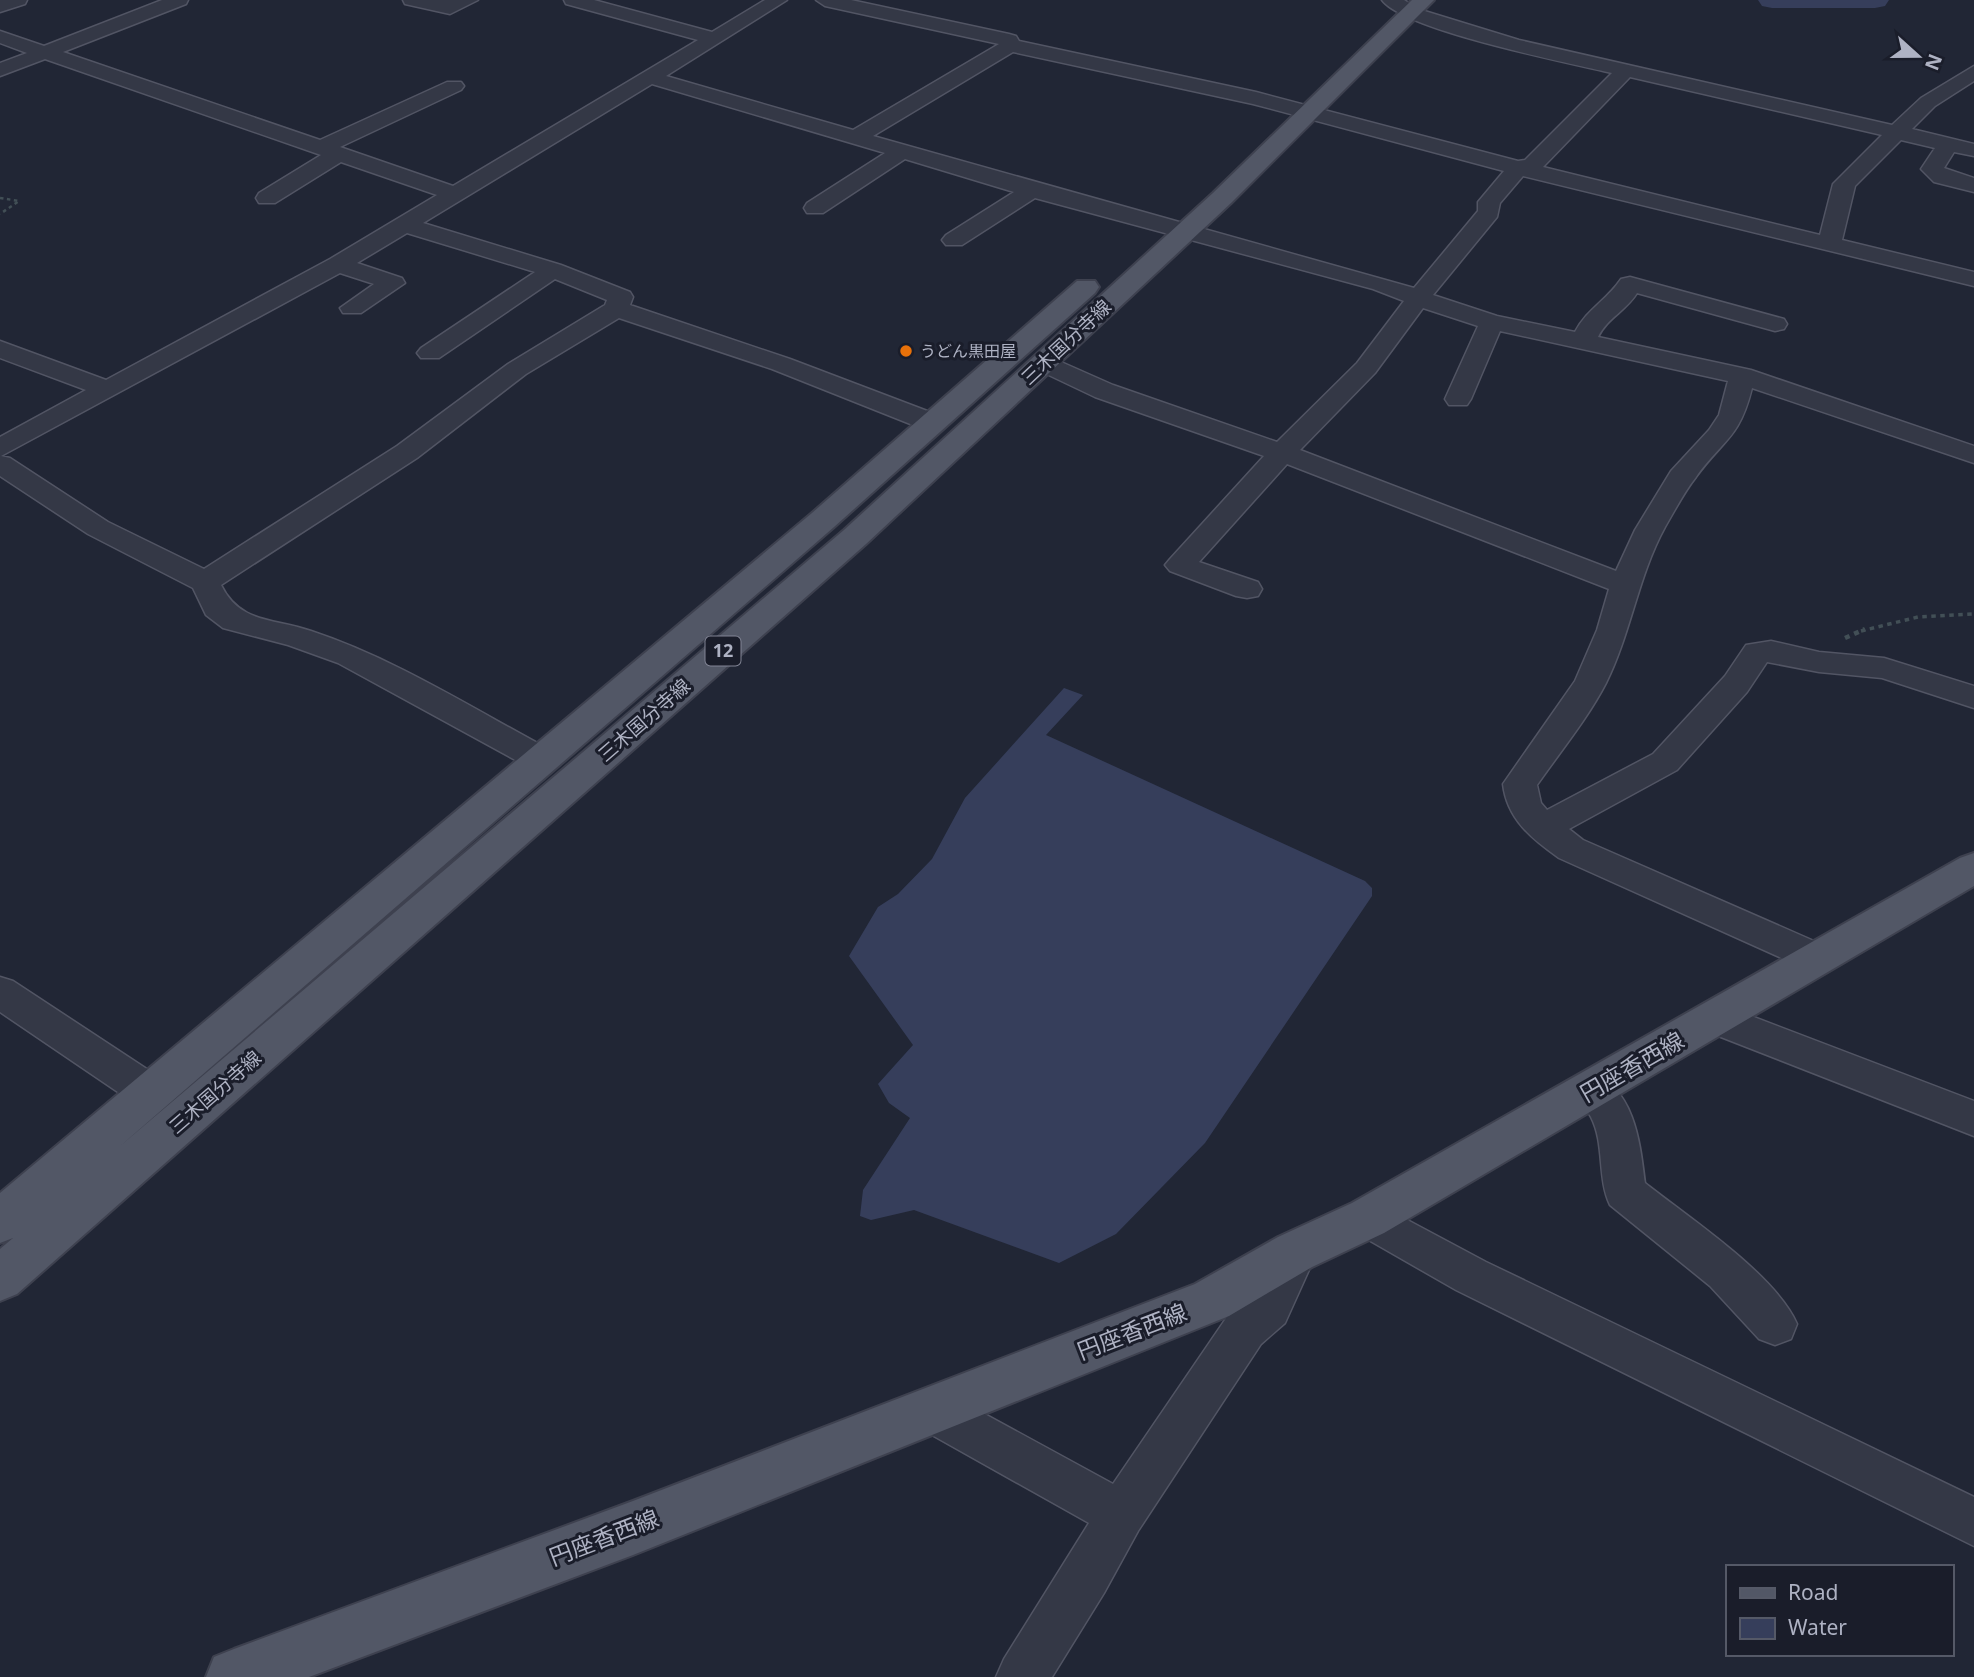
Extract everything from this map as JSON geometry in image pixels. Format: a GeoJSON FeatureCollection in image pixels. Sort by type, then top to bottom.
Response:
{"type":"FeatureCollection","features":[{"type":"Feature","properties":{"kind":"main road","name":"三木国分寺線"},"geometry":{"type":"LineString","coordinates":[[0,1279],[855,537],[1043,363],[1170,229],[1404,3]]}},
{"type":"Feature","properties":{"kind":"main road","name":"三木国分寺線"},"geometry":{"type":"LineString","coordinates":[[0,1222],[933,423],[1170,229]]}},
{"type":"Feature","properties":{"kind":"main road","name":"円座香西線"},"geometry":{"type":"LineString","coordinates":[[234,1677],[633,1528],[1212,1300],[1296,1252],[1368,1219],[1974,868]]}},
{"type":"Feature","properties":{"kind":"street"},"geometry":{"type":"LineString","coordinates":[[0,6],[18,0]]}},
{"type":"Feature","properties":{"kind":"street"},"geometry":{"type":"LineString","coordinates":[[0,70],[179,0]]}},
{"type":"Feature","properties":{"kind":"street"},"geometry":{"type":"LineString","coordinates":[[412,0],[450,8],[469,0]]}},
{"type":"Feature","properties":{"kind":"street"},"geometry":{"type":"LineString","coordinates":[[573,0],[713,38]]}},
{"type":"Feature","properties":{"kind":"street"},"geometry":{"type":"LineString","coordinates":[[0,448],[338,264],[778,0]]}},
{"type":"Feature","properties":{"kind":"street"},"geometry":{"type":"LineString","coordinates":[[825,0],[1009,40],[1010,45]]}},
{"type":"Feature","properties":{"kind":"street"},"geometry":{"type":"LineString","coordinates":[[1404,3],[1471,33],[1625,71],[1974,150]]}},
{"type":"Feature","properties":{"kind":"street"},"geometry":{"type":"LineString","coordinates":[[0,37],[40,53],[456,194]]}},
{"type":"Feature","properties":{"kind":"street"},"geometry":{"type":"LineString","coordinates":[[857,137],[1010,45],[1297,109],[1518,168],[1974,279]]}},
{"type":"Feature","properties":{"kind":"street"},"geometry":{"type":"LineString","coordinates":[[1247,589],[1180,565],[1282,453],[1366,368],[1422,297],[1446,261],[1489,212],[1489,202],[1518,168],[1532,166],[1585,116],[1625,71]]}},
{"type":"Feature","properties":{"kind":"street"},"geometry":{"type":"LineString","coordinates":[[1829,243],[1844,184],[1928,102],[1974,72]]}},
{"type":"Feature","properties":{"kind":"street"},"geometry":{"type":"LineString","coordinates":[[649,77],[1170,229],[1382,284],[1422,297],[1444,309],[1492,322],[1742,376],[1974,454]]}},
{"type":"Feature","properties":{"kind":"street"},"geometry":{"type":"LineString","coordinates":[[267,198],[329,151],[454,86]]}},
{"type":"Feature","properties":{"kind":"street"},"geometry":{"type":"LineString","coordinates":[[1948,144],[1932,169],[1942,177],[1974,185]]}},
{"type":"Feature","properties":{"kind":"street"},"geometry":{"type":"LineString","coordinates":[[815,208],[905,150]]}},
{"type":"Feature","properties":{"kind":"street"},"geometry":{"type":"LineString","coordinates":[[954,240],[1032,190]]}},
{"type":"Feature","properties":{"kind":"street"},"geometry":{"type":"LineString","coordinates":[[205,582],[407,452],[517,369],[616,309],[621,297],[553,270],[402,225]]}},
{"type":"Feature","properties":{"kind":"street"},"geometry":{"type":"LineString","coordinates":[[338,264],[393,283],[352,308]]}},
{"type":"Feature","properties":{"kind":"street"},"geometry":{"type":"LineString","coordinates":[[430,353],[474,326],[553,270]]}},
{"type":"Feature","properties":{"kind":"street"},"geometry":{"type":"LineString","coordinates":[[1583,341],[1595,318],[1619,302],[1630,284],[1691,298],[1717,309],[1775,324]]}},
{"type":"Feature","properties":{"kind":"street"},"geometry":{"type":"LineString","coordinates":[[616,309],[781,364],[933,423]]}},
{"type":"Feature","properties":{"kind":"street"},"geometry":{"type":"LineString","coordinates":[[1458,399],[1492,322]]}},
{"type":"Feature","properties":{"kind":"street"},"geometry":{"type":"LineString","coordinates":[[0,349],[106,389]]}},
{"type":"Feature","properties":{"kind":"street"},"geometry":{"type":"LineString","coordinates":[[1043,363],[1104,391],[1282,453],[1625,585]]}},
{"type":"Feature","properties":{"kind":"street"},"geometry":{"type":"LineString","coordinates":[[1742,376],[1732,415],[1720,435],[1685,471],[1649,530],[1625,585],[1612,630],[1590,683],[1520,784],[1520,797],[1542,828],[1572,849],[1819,959]]}},
{"type":"Feature","properties":{"kind":"street"},"geometry":{"type":"LineString","coordinates":[[0,464],[98,528],[205,582],[217,608],[234,621],[298,638],[349,656],[542,760]]}},
{"type":"Feature","properties":{"kind":"street"},"geometry":{"type":"LineString","coordinates":[[1542,828],[1665,762],[1736,684],[1757,652],[1771,651],[1819,662],[1884,668],[1974,697]]}},
{"type":"Feature","properties":{"kind":"street"},"geometry":{"type":"LineString","coordinates":[[0,992],[151,1093]]}},
{"type":"Feature","properties":{"kind":"street"},"geometry":{"type":"LineString","coordinates":[[1717,1019],[1974,1119]]}},
{"type":"Feature","properties":{"kind":"street"},"geometry":{"type":"LineString","coordinates":[[1591,1090],[1607,1106],[1617,1153],[1624,1167],[1625,1192],[1725,1272],[1775,1324]]}},
{"type":"Feature","properties":{"kind":"street"},"geometry":{"type":"LineString","coordinates":[[1368,1219],[1471,1276],[1974,1522]]}},
{"type":"Feature","properties":{"kind":"street"},"geometry":{"type":"LineString","coordinates":[[1024,1676],[1087,1577],[1121,1514],[1245,1329],[1269,1309],[1296,1252]]}},
{"type":"Feature","properties":{"kind":"street"},"geometry":{"type":"LineString","coordinates":[[932,1410],[1121,1514]]}},
{"type":"Feature","properties":{"kind":"path"},"geometry":{"type":"LineString","coordinates":[[0,198],[19,201],[0,214]]}},
{"type":"Feature","properties":{"kind":"path"},"geometry":{"type":"LineString","coordinates":[[1836,641],[1876,625],[1918,617],[1974,614]]}},
{"type":"Feature","properties":{"kind":"water"},"geometry":{"type":"Polygon","coordinates":[[[1064,688],[1083,695],[1046,735],[1365,881],[1372,888],[1372,896],[1205,1143],[1116,1234],[1059,1263],[914,1210],[871,1220],[860,1216],[863,1190],[910,1118],[889,1103],[878,1084],[913,1045],[849,956],[878,907],[898,894],[932,859],[965,798],[1064,688]]]}},
{"type":"Feature","properties":{"kind":"waterway"},"geometry":{"type":"LineString","coordinates":[[1772,0],[1875,0]]}},
{"type":"Feature","properties":{"kind":"place","name":"うどん黒田屋"},"geometry":{"type":"Point","coordinates":[906,351]}}]}
